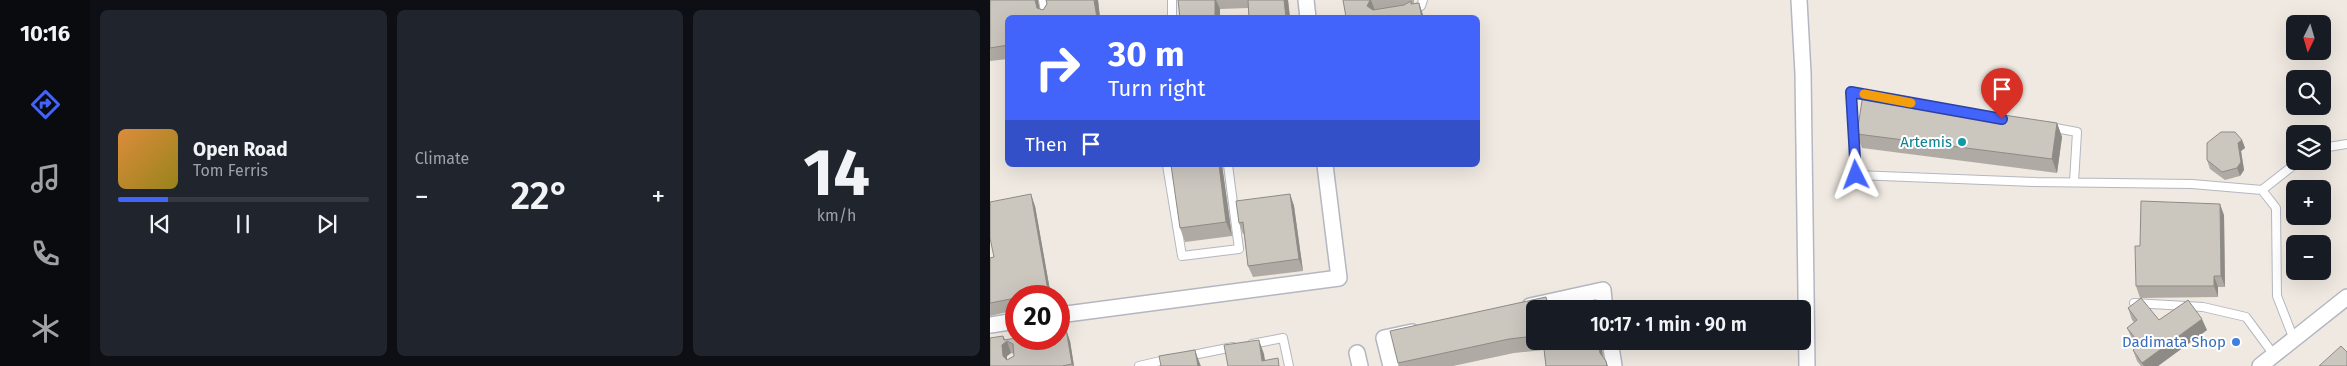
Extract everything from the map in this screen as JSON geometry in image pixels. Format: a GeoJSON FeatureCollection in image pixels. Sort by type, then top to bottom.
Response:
{"type":"FeatureCollection","features":[{"type":"Feature","properties":{"kind":"street"},"geometry":{"type":"LineString","coordinates":[[1306,0],[1308,15]]}},
{"type":"Feature","properties":{"kind":"street"},"geometry":{"type":"LineString","coordinates":[[1799,0],[1803,72],[1807,366]]}},
{"type":"Feature","properties":{"kind":"street"},"geometry":{"type":"LineString","coordinates":[[1070,315],[1339,278],[1325,167]]}},
{"type":"Feature","properties":{"kind":"street"},"geometry":{"type":"LineString","coordinates":[[1558,300],[1603,290],[1605,300]]}},
{"type":"Feature","properties":{"kind":"street"},"geometry":{"type":"LineString","coordinates":[[2260,366],[2293,337],[2347,296]]}},
{"type":"Feature","properties":{"kind":"street"},"geometry":{"type":"LineString","coordinates":[[1517,309],[1526,307]]}},
{"type":"Feature","properties":{"kind":"street"},"geometry":{"type":"LineString","coordinates":[[990,325],[1005,323]]}},
{"type":"Feature","properties":{"kind":"street"},"geometry":{"type":"LineString","coordinates":[[1391,366],[1384,338],[1422,330]]}},
{"type":"Feature","properties":{"kind":"street"},"geometry":{"type":"LineString","coordinates":[[1611,350],[1614,366]]}},
{"type":"Feature","properties":{"kind":"lane"},"geometry":{"type":"LineString","coordinates":[[1043,0],[1046,15]]}},
{"type":"Feature","properties":{"kind":"lane"},"geometry":{"type":"LineString","coordinates":[[1172,0],[1172,15]]}},
{"type":"Feature","properties":{"kind":"lane"},"geometry":{"type":"LineString","coordinates":[[1408,13],[1421,6],[1423,0]]}},
{"type":"Feature","properties":{"kind":"lane"},"geometry":{"type":"LineString","coordinates":[[1891,99],[1851,92],[1856,175],[2192,184],[2262,190],[2288,170]]}},
{"type":"Feature","properties":{"kind":"lane"},"geometry":{"type":"LineString","coordinates":[[2038,125],[2077,132],[2074,182]]}},
{"type":"Feature","properties":{"kind":"lane"},"geometry":{"type":"LineString","coordinates":[[2331,147],[2347,144]]}},
{"type":"Feature","properties":{"kind":"lane"},"geometry":{"type":"LineString","coordinates":[[1167,167],[1182,256],[1239,249],[1228,167]]}},
{"type":"Feature","properties":{"kind":"lane"},"geometry":{"type":"LineString","coordinates":[[2262,190],[2276,208],[2277,296],[2293,337]]}},
{"type":"Feature","properties":{"kind":"lane"},"geometry":{"type":"LineString","coordinates":[[2134,303],[2203,307],[2246,317],[2274,355]]}},
{"type":"Feature","properties":{"kind":"lane"},"geometry":{"type":"LineString","coordinates":[[1139,366],[1283,338],[1289,366]]}},
{"type":"Feature","properties":{"kind":"building"},"geometry":{"type":"Polygon","coordinates":[[[990,0],[1035,0],[1037,8],[1043,10],[1047,4],[1046,0],[1094,0],[1096,15],[1005,15],[1005,46],[990,48],[990,0]]]}},
{"type":"Feature","properties":{"kind":"building"},"geometry":{"type":"Polygon","coordinates":[[[1178,0],[1215,0],[1215,15],[1180,15],[1178,0]]]}},
{"type":"Feature","properties":{"kind":"building"},"geometry":{"type":"Polygon","coordinates":[[[1248,0],[1284,0],[1286,15],[1249,15],[1248,0]]]}},
{"type":"Feature","properties":{"kind":"building"},"geometry":{"type":"Polygon","coordinates":[[[1343,0],[1370,0],[1367,6],[1373,10],[1404,5],[1411,1],[1411,4],[1419,3],[1421,15],[1346,15],[1343,0]]]}},
{"type":"Feature","properties":{"kind":"building","name":"Artemis"},"geometry":{"type":"Polygon","coordinates":[[[1863,94],[2057,123],[2052,159],[1857,134],[1863,94]]]}},
{"type":"Feature","properties":{"kind":"building"},"geometry":{"type":"Polygon","coordinates":[[[2221,132],[2235,132],[2242,140],[2238,143],[2241,162],[2237,168],[2222,172],[2207,160],[2207,143],[2221,132]]]}},
{"type":"Feature","properties":{"kind":"building"},"geometry":{"type":"Polygon","coordinates":[[[1171,167],[1219,167],[1226,222],[1180,228],[1171,167]]]}},
{"type":"Feature","properties":{"kind":"building"},"geometry":{"type":"Polygon","coordinates":[[[1031,194],[1047,285],[1005,285],[1005,300],[990,303],[990,258],[994,257],[990,238],[990,202],[1031,194]]]}},
{"type":"Feature","properties":{"kind":"building"},"geometry":{"type":"Polygon","coordinates":[[[1290,194],[1299,259],[1248,266],[1243,222],[1239,223],[1236,201],[1290,194]]]}},
{"type":"Feature","properties":{"kind":"building"},"geometry":{"type":"Polygon","coordinates":[[[2141,201],[2220,204],[2221,276],[2214,276],[2214,286],[2136,286],[2135,246],[2140,246],[2141,201]]]}},
{"type":"Feature","properties":{"kind":"building"},"geometry":{"type":"Polygon","coordinates":[[[1546,297],[1547,300],[1532,300],[1546,297]]]}},
{"type":"Feature","properties":{"kind":"building"},"geometry":{"type":"Polygon","coordinates":[[[2141,298],[2159,320],[2188,300],[2202,319],[2142,363],[2133,350],[2140,344],[2127,328],[2137,320],[2128,308],[2141,298]]]}},
{"type":"Feature","properties":{"kind":"building"},"geometry":{"type":"Polygon","coordinates":[[[1526,301],[1526,337],[1398,363],[1390,331],[1526,301]]]}},
{"type":"Feature","properties":{"kind":"building"},"geometry":{"type":"Polygon","coordinates":[[[1003,336],[1005,343],[1002,345],[1003,356],[1007,360],[1014,356],[1014,350],[1070,350],[1072,364],[1062,366],[990,366],[990,338],[1003,336]]]}},
{"type":"Feature","properties":{"kind":"building"},"geometry":{"type":"Polygon","coordinates":[[[1259,340],[1262,361],[1278,358],[1279,366],[1228,366],[1224,345],[1259,340]]]}},
{"type":"Feature","properties":{"kind":"building"},"geometry":{"type":"Polygon","coordinates":[[[2341,346],[2347,352],[2347,366],[2319,366],[2341,346]]]}},
{"type":"Feature","properties":{"kind":"building"},"geometry":{"type":"Polygon","coordinates":[[[1195,350],[1198,366],[1161,366],[1159,356],[1195,350]]]}},
{"type":"Feature","properties":{"kind":"building"},"geometry":{"type":"Polygon","coordinates":[[[1544,350],[1600,350],[1607,366],[1546,366],[1544,350]]]}},
{"type":"Feature","properties":{"kind":"slow traffic"},"geometry":{"type":"LineString","coordinates":[[1864,94],[1911,103]]}},
{"type":"Feature","properties":{"kind":"place","name":"Artemis"},"geometry":{"type":"Point","coordinates":[1962,142]}},
{"type":"Feature","properties":{"kind":"place","name":"Dadimata Shop"},"geometry":{"type":"Point","coordinates":[2236,342]}},
{"type":"Feature","properties":{"kind":"route"},"geometry":{"type":"LineString","coordinates":[[1856,175],[1851,92],[2002,119]]}}]}
